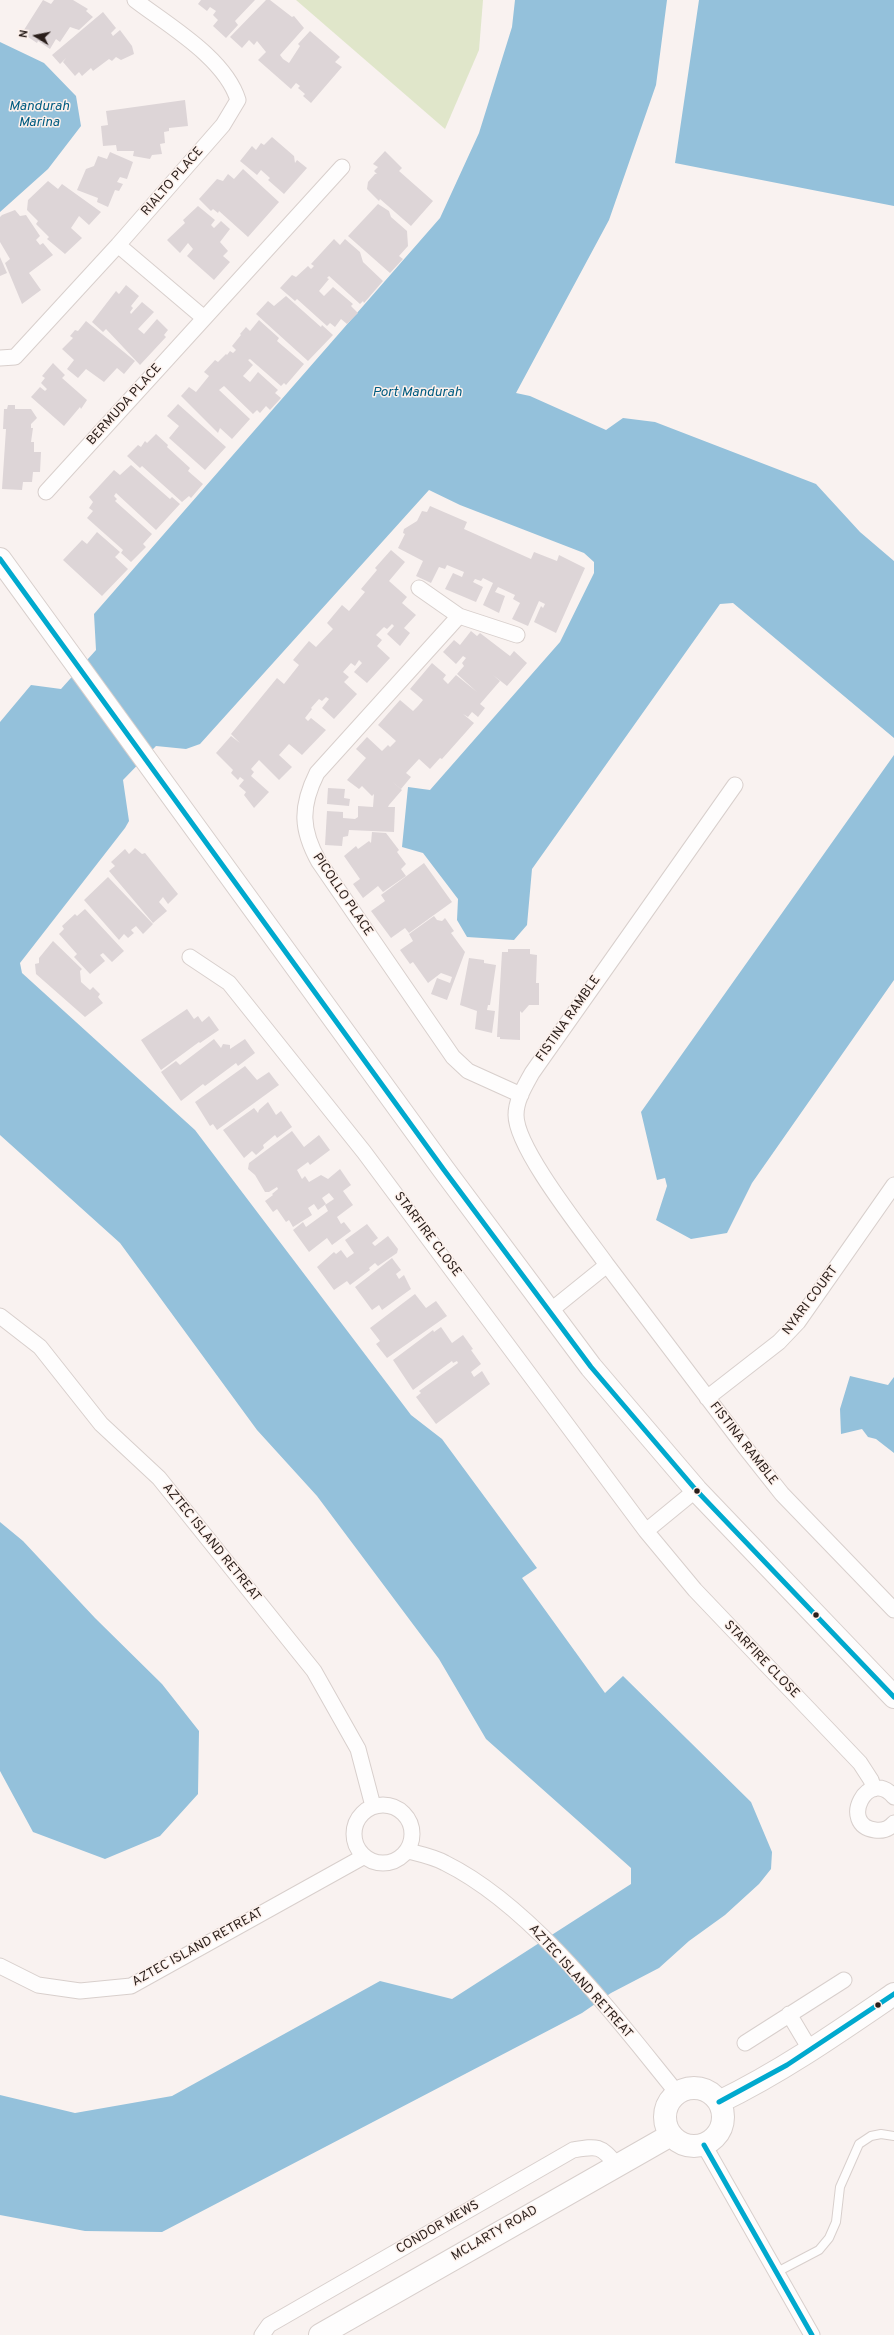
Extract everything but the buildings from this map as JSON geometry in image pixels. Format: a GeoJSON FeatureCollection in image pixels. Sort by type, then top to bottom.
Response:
{"type":"FeatureCollection","features":[{"type":"Feature","properties":{"kind":"main road"},"geometry":{"type":"LineString","coordinates":[[0,559],[57,635],[440,1164],[592,1367],[696,1490],[894,1697]]}},
{"type":"Feature","properties":{"kind":"main road"},"geometry":{"type":"LineString","coordinates":[[718,2102],[762,2081],[811,2051],[894,1994]]}},
{"type":"Feature","properties":{"kind":"main road"},"geometry":{"type":"LineString","coordinates":[[686,2090],[704,2090],[718,2102],[722,2110],[722,2127],[718,2134],[704,2145],[686,2145],[671,2135],[667,2127],[667,2108],[678,2094],[686,2090]]}},
{"type":"Feature","properties":{"kind":"main road","name":"MCLARTY ROAD"},"geometry":{"type":"LineString","coordinates":[[320,2335],[616,2164],[671,2135]]}},
{"type":"Feature","properties":{"kind":"street","name":"RIALTO PLACE"},"geometry":{"type":"LineString","coordinates":[[0,358],[15,357],[118,245],[222,126],[238,100],[234,86],[216,62],[134,0]]}},
{"type":"Feature","properties":{"kind":"street","name":"BERMUDA PLACE"},"geometry":{"type":"LineString","coordinates":[[46,492],[342,167]]}},
{"type":"Feature","properties":{"kind":"street"},"geometry":{"type":"LineString","coordinates":[[118,245],[204,318]]}},
{"type":"Feature","properties":{"kind":"street"},"geometry":{"type":"LineString","coordinates":[[419,588],[460,616],[517,635]]}},
{"type":"Feature","properties":{"kind":"street","name":"PICOLLO PLACE"},"geometry":{"type":"LineString","coordinates":[[460,616],[317,773],[307,792],[304,823],[309,844],[319,862],[453,1057],[468,1071],[521,1096]]}},
{"type":"Feature","properties":{"kind":"street","name":"FISTINA RAMBLE"},"geometry":{"type":"LineString","coordinates":[[735,785],[532,1072],[521,1096],[516,1115],[519,1135],[536,1163],[607,1265],[707,1398],[782,1494],[894,1610]]}},
{"type":"Feature","properties":{"kind":"street","name":"STARFIRE CLOSE"},"geometry":{"type":"LineString","coordinates":[[190,956],[229,983],[364,1152],[646,1531],[695,1590],[860,1763],[871,1780],[874,1789]]}},
{"type":"Feature","properties":{"kind":"street","name":"NYARI COURT"},"geometry":{"type":"LineString","coordinates":[[707,1398],[779,1342],[798,1322],[894,1185]]}},
{"type":"Feature","properties":{"kind":"street"},"geometry":{"type":"LineString","coordinates":[[550,1311],[607,1265]]}},
{"type":"Feature","properties":{"kind":"street","name":"AZTEC ISLAND RETREAT"},"geometry":{"type":"LineString","coordinates":[[0,1316],[40,1346],[101,1424],[159,1478],[314,1671],[358,1749],[373,1806]]}},
{"type":"Feature","properties":{"kind":"street"},"geometry":{"type":"LineString","coordinates":[[646,1531],[696,1490]]}},
{"type":"Feature","properties":{"kind":"street"},"geometry":{"type":"LineString","coordinates":[[894,1797],[887,1791],[874,1789],[862,1796],[858,1802],[858,1816],[866,1827],[879,1831],[886,1829],[894,1823]]}},
{"type":"Feature","properties":{"kind":"street"},"geometry":{"type":"LineString","coordinates":[[391,1805],[403,1812],[409,1820],[412,1835],[408,1851],[392,1863],[375,1863],[363,1857],[354,1845],[353,1828],[360,1815],[373,1806],[391,1805]]}},
{"type":"Feature","properties":{"kind":"street","name":"AZTEC ISLAND RETREAT"},"geometry":{"type":"LineString","coordinates":[[408,1851],[444,1862],[487,1888],[543,1938],[605,2005],[678,2094]]}},
{"type":"Feature","properties":{"kind":"street","name":"AZTEC ISLAND RETREAT"},"geometry":{"type":"LineString","coordinates":[[0,1966],[38,1985],[80,1991],[131,1986],[363,1857]]}},
{"type":"Feature","properties":{"kind":"street"},"geometry":{"type":"LineString","coordinates":[[745,2043],[844,1980]]}},
{"type":"Feature","properties":{"kind":"street"},"geometry":{"type":"LineString","coordinates":[[789,2014],[811,2051]]}},
{"type":"Feature","properties":{"kind":"street"},"geometry":{"type":"LineString","coordinates":[[704,2145],[812,2335]]}},
{"type":"Feature","properties":{"kind":"street","name":"CONDOR MEWS"},"geometry":{"type":"LineString","coordinates":[[262,2335],[268,2325],[573,2150],[594,2146],[605,2151],[616,2164]]}},
{"type":"Feature","properties":{"kind":"lane"},"geometry":{"type":"LineString","coordinates":[[777,2272],[819,2250],[829,2238],[836,2222],[840,2187],[860,2144],[871,2136],[882,2134],[894,2136]]}},
{"type":"Feature","properties":{"kind":"green space"},"geometry":{"type":"Polygon","coordinates":[[[296,0],[483,0],[479,50],[445,129],[296,0]]]}},
{"type":"Feature","properties":{"kind":"water","name":"Port Mandurah"},"geometry":{"type":"Polygon","coordinates":[[[515,0],[667,0],[656,85],[609,220],[516,393],[530,396],[606,430],[623,418],[655,422],[816,484],[860,532],[894,561],[894,738],[733,603],[720,604],[532,869],[527,925],[514,940],[467,937],[457,920],[458,899],[423,853],[402,847],[408,787],[430,790],[560,642],[594,573],[594,562],[584,553],[460,505],[429,490],[200,744],[186,749],[156,746],[123,780],[129,821],[20,963],[22,973],[195,1130],[411,1415],[442,1439],[537,1568],[522,1578],[605,1693],[623,1676],[751,1802],[772,1852],[771,1869],[759,1884],[725,1915],[689,1941],[659,1968],[611,1993],[582,2013],[162,2232],[85,2231],[0,2215],[0,2095],[75,2113],[172,2096],[380,1981],[452,1999],[631,1884],[631,1868],[486,1739],[439,1659],[317,1496],[257,1430],[120,1243],[0,1135],[0,722],[31,685],[61,689],[96,650],[94,614],[440,218],[479,133],[512,27],[515,0]]]}},
{"type":"Feature","properties":{"kind":"water"},"geometry":{"type":"Polygon","coordinates":[[[699,0],[894,0],[894,206],[675,163],[699,0]]]}},
{"type":"Feature","properties":{"kind":"water","name":"Mandurah Marina"},"geometry":{"type":"Polygon","coordinates":[[[0,42],[44,63],[76,96],[81,126],[48,169],[0,212],[0,42]]]}},
{"type":"Feature","properties":{"kind":"water"},"geometry":{"type":"Polygon","coordinates":[[[894,755],[894,980],[752,1183],[727,1233],[691,1239],[656,1220],[667,1186],[665,1178],[657,1180],[641,1112],[894,755]]]}},
{"type":"Feature","properties":{"kind":"water"},"geometry":{"type":"Polygon","coordinates":[[[850,1376],[888,1385],[894,1377],[894,1453],[876,1439],[868,1437],[862,1429],[841,1434],[840,1409],[850,1376]]]}},
{"type":"Feature","properties":{"kind":"water"},"geometry":{"type":"Polygon","coordinates":[[[0,1522],[23,1541],[95,1618],[162,1684],[199,1731],[198,1794],[160,1836],[105,1859],[33,1832],[0,1771],[0,1522]]]}},
{"type":"Feature","properties":{"kind":"transit line"},"geometry":{"type":"LineString","coordinates":[[0,559],[444,1170],[591,1367],[696,1490],[894,1697]]}},
{"type":"Feature","properties":{"kind":"transit line"},"geometry":{"type":"LineString","coordinates":[[719,2102],[787,2065],[894,1994]]}},
{"type":"Feature","properties":{"kind":"transit line"},"geometry":{"type":"LineString","coordinates":[[704,2145],[812,2335]]}}]}
